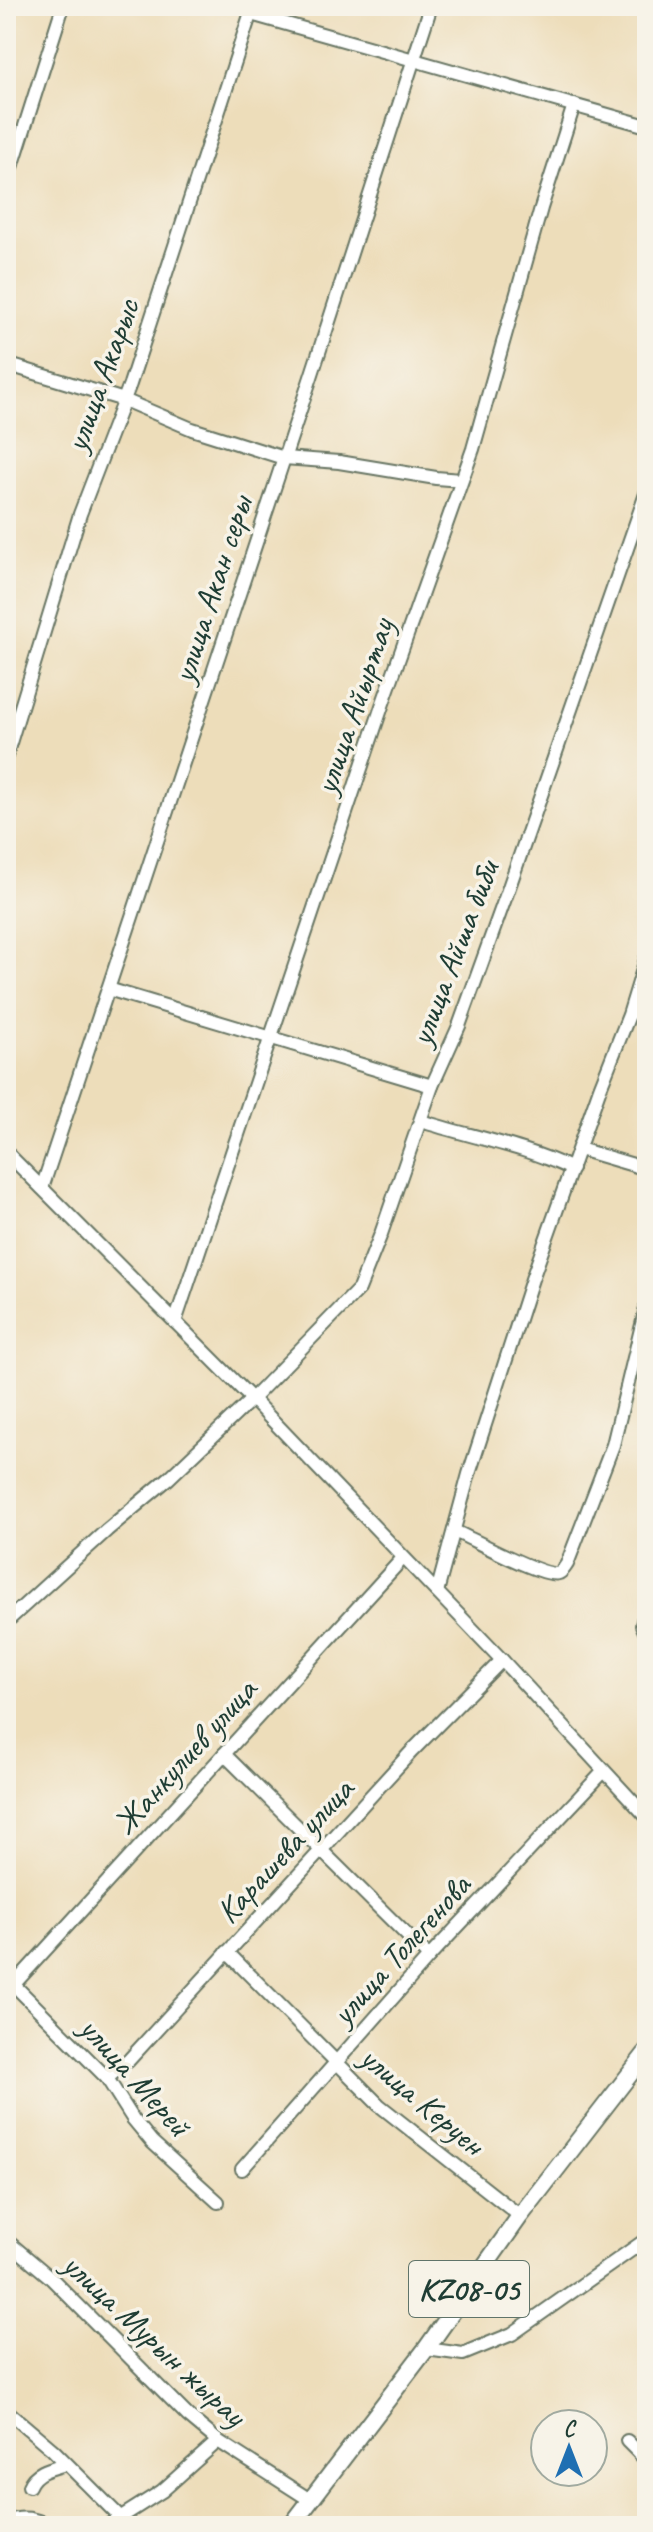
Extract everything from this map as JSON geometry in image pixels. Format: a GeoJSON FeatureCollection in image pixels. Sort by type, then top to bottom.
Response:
{"type":"FeatureCollection","features":[{"type":"Feature","properties":{"kind":"main road","name":"KZ08-05"},"geometry":{"type":"LineString","coordinates":[[291,2526],[426,2349],[520,2216],[647,2052]]}},
{"type":"Feature","properties":{"kind":"street"},"geometry":{"type":"LineString","coordinates":[[6,186],[63,6]]}},
{"type":"Feature","properties":{"kind":"street","name":"улица Акан серы"},"geometry":{"type":"LineString","coordinates":[[42,1188],[431,6]]}},
{"type":"Feature","properties":{"kind":"street"},"geometry":{"type":"LineString","coordinates":[[250,9],[414,60],[647,126]]}},
{"type":"Feature","properties":{"kind":"street","name":"улица Акарыс"},"geometry":{"type":"LineString","coordinates":[[6,756],[80,514],[124,400],[250,9]]}},
{"type":"Feature","properties":{"kind":"street","name":"улица Айыртау"},"geometry":{"type":"LineString","coordinates":[[175,1322],[383,703],[473,449],[541,208],[574,105]]}},
{"type":"Feature","properties":{"kind":"street"},"geometry":{"type":"LineString","coordinates":[[6,364],[124,400],[192,429],[284,458],[339,462],[461,480]]}},
{"type":"Feature","properties":{"kind":"street","name":"улица Айша биби"},"geometry":{"type":"LineString","coordinates":[[6,1622],[169,1478],[252,1399],[359,1289],[432,1086],[459,1026],[497,923],[647,491]]}},
{"type":"Feature","properties":{"kind":"street"},"geometry":{"type":"LineString","coordinates":[[437,1592],[469,1474],[513,1337],[629,1015],[647,956]]}},
{"type":"Feature","properties":{"kind":"street"},"geometry":{"type":"LineString","coordinates":[[108,989],[432,1086]]}},
{"type":"Feature","properties":{"kind":"street"},"geometry":{"type":"LineString","coordinates":[[421,1121],[512,1146],[572,1169]]}},
{"type":"Feature","properties":{"kind":"street"},"geometry":{"type":"LineString","coordinates":[[579,1149],[647,1169]]}},
{"type":"Feature","properties":{"kind":"street"},"geometry":{"type":"LineString","coordinates":[[6,1152],[252,1399],[502,1660],[647,1817]]}},
{"type":"Feature","properties":{"kind":"street"},"geometry":{"type":"LineString","coordinates":[[454,1531],[540,1572],[562,1572],[613,1445],[647,1304]]}},
{"type":"Feature","properties":{"kind":"street","name":"Жанкулиев улица"},"geometry":{"type":"LineString","coordinates":[[10,1989],[403,1558]]}},
{"type":"Feature","properties":{"kind":"street"},"geometry":{"type":"LineString","coordinates":[[647,1606],[642,1625],[647,1636]]}},
{"type":"Feature","properties":{"kind":"street","name":"Карашева улица"},"geometry":{"type":"LineString","coordinates":[[107,2078],[128,2061],[412,1751],[502,1660]]}},
{"type":"Feature","properties":{"kind":"street"},"geometry":{"type":"LineString","coordinates":[[224,1754],[429,1957]]}},
{"type":"Feature","properties":{"kind":"street","name":"улица Толегенова"},"geometry":{"type":"LineString","coordinates":[[242,2169],[429,1957],[604,1771]]}},
{"type":"Feature","properties":{"kind":"street","name":"улица Керуен"},"geometry":{"type":"LineString","coordinates":[[227,1952],[379,2105],[520,2216]]}},
{"type":"Feature","properties":{"kind":"street","name":"улица Мерей"},"geometry":{"type":"LineString","coordinates":[[10,1989],[107,2078],[152,2142],[218,2202]]}},
{"type":"Feature","properties":{"kind":"street"},"geometry":{"type":"LineString","coordinates":[[426,2349],[463,2354],[512,2334],[647,2239]]}},
{"type":"Feature","properties":{"kind":"street","name":"улица Мурын жырау"},"geometry":{"type":"LineString","coordinates":[[6,2240],[51,2278],[188,2416],[218,2441],[310,2500]]}},
{"type":"Feature","properties":{"kind":"street"},"geometry":{"type":"LineString","coordinates":[[6,2410],[121,2518]]}},
{"type":"Feature","properties":{"kind":"street"},"geometry":{"type":"LineString","coordinates":[[107,2526],[162,2491],[218,2441]]}},
{"type":"Feature","properties":{"kind":"street"},"geometry":{"type":"LineString","coordinates":[[627,2441],[647,2461]]}},
{"type":"Feature","properties":{"kind":"street"},"geometry":{"type":"LineString","coordinates":[[29,2486],[38,2474],[66,2464]]}},
{"type":"Feature","properties":{"kind":"street"},"geometry":{"type":"LineString","coordinates":[[6,2522],[19,2517],[31,2518],[51,2526]]}}]}
